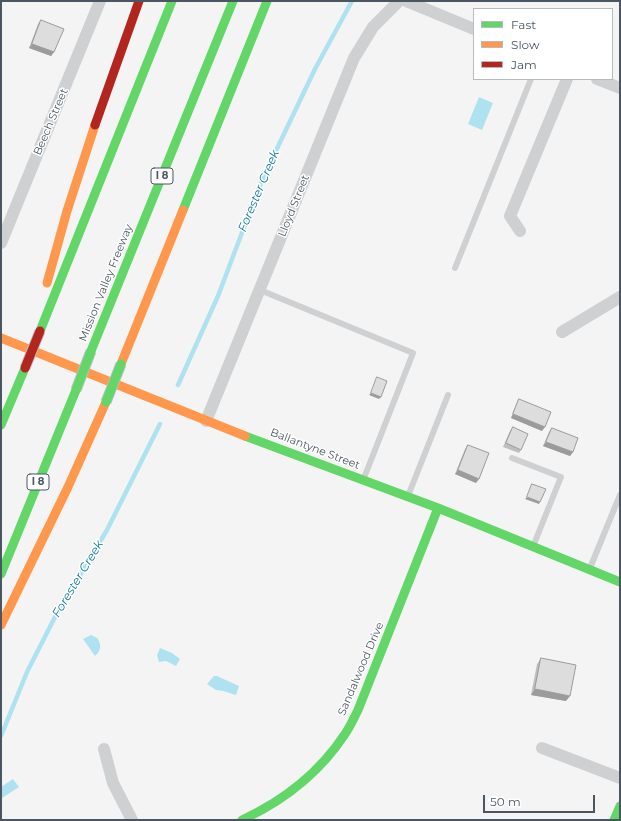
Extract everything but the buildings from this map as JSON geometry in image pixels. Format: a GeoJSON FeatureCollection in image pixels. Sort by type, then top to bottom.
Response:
{"type":"FeatureCollection","features":[{"type":"Feature","properties":{"kind":"main road"},"geometry":{"type":"LineString","coordinates":[[37,330],[44,294],[61,229],[90,138],[141,1]]}},
{"type":"Feature","properties":{"kind":"main road"},"geometry":{"type":"LineString","coordinates":[[1,425],[25,368],[37,330],[172,1]]}},
{"type":"Feature","properties":{"kind":"main road","name":"Mission Valley Freeway"},"geometry":{"type":"LineString","coordinates":[[1,574],[233,1]]}},
{"type":"Feature","properties":{"kind":"main road"},"geometry":{"type":"LineString","coordinates":[[1,625],[68,487],[106,402],[267,1]]}},
{"type":"Feature","properties":{"kind":"main road"},"geometry":{"type":"LineString","coordinates":[[237,73],[276,1]]}},
{"type":"Feature","properties":{"kind":"main road","name":"Ballantyne Street"},"geometry":{"type":"LineString","coordinates":[[1,338],[206,421],[438,508],[620,582]]}},
{"type":"Feature","properties":{"kind":"main road","name":"Sandalwood Drive"},"geometry":{"type":"LineString","coordinates":[[242,820],[276,802],[311,774],[343,737],[358,710],[438,508]]}},
{"type":"Feature","properties":{"kind":"main road"},"geometry":{"type":"LineString","coordinates":[[614,820],[620,806]]}},
{"type":"Feature","properties":{"kind":"street","name":"Beech Street"},"geometry":{"type":"LineString","coordinates":[[1,243],[100,1]]}},
{"type":"Feature","properties":{"kind":"street","name":"Lloyd Street"},"geometry":{"type":"LineString","coordinates":[[206,421],[354,58],[373,27],[399,1]]}},
{"type":"Feature","properties":{"kind":"street"},"geometry":{"type":"LineString","coordinates":[[406,1],[473,29]]}},
{"type":"Feature","properties":{"kind":"street"},"geometry":{"type":"LineString","coordinates":[[520,231],[510,216],[567,80]]}},
{"type":"Feature","properties":{"kind":"street"},"geometry":{"type":"LineString","coordinates":[[600,80],[620,88]]}},
{"type":"Feature","properties":{"kind":"street"},"geometry":{"type":"LineString","coordinates":[[562,332],[620,296]]}},
{"type":"Feature","properties":{"kind":"street"},"geometry":{"type":"LineString","coordinates":[[542,748],[620,778]]}},
{"type":"Feature","properties":{"kind":"street"},"geometry":{"type":"LineString","coordinates":[[104,749],[113,783],[132,820]]}},
{"type":"Feature","properties":{"kind":"lane"},"geometry":{"type":"LineString","coordinates":[[455,268],[531,80]]}},
{"type":"Feature","properties":{"kind":"lane"},"geometry":{"type":"LineString","coordinates":[[260,290],[414,353],[363,480]]}},
{"type":"Feature","properties":{"kind":"lane"},"geometry":{"type":"LineString","coordinates":[[407,496],[448,395]]}},
{"type":"Feature","properties":{"kind":"lane"},"geometry":{"type":"LineString","coordinates":[[512,458],[560,477],[533,546]]}},
{"type":"Feature","properties":{"kind":"lane"},"geometry":{"type":"LineString","coordinates":[[589,570],[620,494]]}},
{"type":"Feature","properties":{"kind":"water"},"geometry":{"type":"Polygon","coordinates":[[[479,97],[493,103],[482,130],[468,124],[479,97]]]}},
{"type":"Feature","properties":{"kind":"water"},"geometry":{"type":"Polygon","coordinates":[[[91,635],[99,640],[100,645],[99,652],[95,656],[83,639],[91,635]]]}},
{"type":"Feature","properties":{"kind":"water"},"geometry":{"type":"Polygon","coordinates":[[[160,648],[172,653],[180,659],[176,666],[166,661],[159,662],[157,655],[160,648]]]}},
{"type":"Feature","properties":{"kind":"water"},"geometry":{"type":"Polygon","coordinates":[[[214,676],[239,686],[236,695],[216,690],[207,684],[214,676]]]}},
{"type":"Feature","properties":{"kind":"water"},"geometry":{"type":"Polygon","coordinates":[[[13,779],[19,787],[2,798],[1,787],[13,779]]]}},
{"type":"Feature","properties":{"kind":"waterway","name":"Forester Creek"},"geometry":{"type":"LineString","coordinates":[[178,385],[218,296],[262,180],[315,69],[352,1]]}},
{"type":"Feature","properties":{"kind":"waterway","name":"Forester Creek"},"geometry":{"type":"LineString","coordinates":[[1,736],[27,672],[56,615],[107,530],[160,424]]}},
{"type":"Feature","properties":{"kind":"traffic: fast"},"geometry":{"type":"LineString","coordinates":[[40,331],[172,1]]}},
{"type":"Feature","properties":{"kind":"traffic: fast"},"geometry":{"type":"LineString","coordinates":[[91,351],[233,1]]}},
{"type":"Feature","properties":{"kind":"traffic: fast"},"geometry":{"type":"LineString","coordinates":[[183,210],[267,1]]}},
{"type":"Feature","properties":{"kind":"traffic: fast"},"geometry":{"type":"LineString","coordinates":[[76,390],[91,351]]}},
{"type":"Feature","properties":{"kind":"traffic: fast"},"geometry":{"type":"LineString","coordinates":[[106,402],[121,364]]}},
{"type":"Feature","properties":{"kind":"traffic: fast"},"geometry":{"type":"LineString","coordinates":[[1,425],[25,368]]}},
{"type":"Feature","properties":{"kind":"traffic: fast"},"geometry":{"type":"LineString","coordinates":[[1,574],[76,390]]}},
{"type":"Feature","properties":{"kind":"traffic: fast"},"geometry":{"type":"LineString","coordinates":[[245,436],[438,508],[620,582]]}},
{"type":"Feature","properties":{"kind":"traffic: fast"},"geometry":{"type":"LineString","coordinates":[[242,820],[272,804],[300,784],[324,761],[347,731],[358,710],[438,508]]}},
{"type":"Feature","properties":{"kind":"traffic: fast"},"geometry":{"type":"LineString","coordinates":[[614,820],[620,806]]}},
{"type":"Feature","properties":{"kind":"traffic: slow"},"geometry":{"type":"LineString","coordinates":[[47,283],[67,211],[95,125]]}},
{"type":"Feature","properties":{"kind":"traffic: slow"},"geometry":{"type":"LineString","coordinates":[[121,364],[183,210]]}},
{"type":"Feature","properties":{"kind":"traffic: slow"},"geometry":{"type":"LineString","coordinates":[[1,338],[245,436]]}},
{"type":"Feature","properties":{"kind":"traffic: slow"},"geometry":{"type":"LineString","coordinates":[[1,625],[68,487],[106,402]]}},
{"type":"Feature","properties":{"kind":"traffic: jam"},"geometry":{"type":"LineString","coordinates":[[95,125],[139,1]]}},
{"type":"Feature","properties":{"kind":"traffic: jam"},"geometry":{"type":"LineString","coordinates":[[25,368],[40,331]]}}]}
